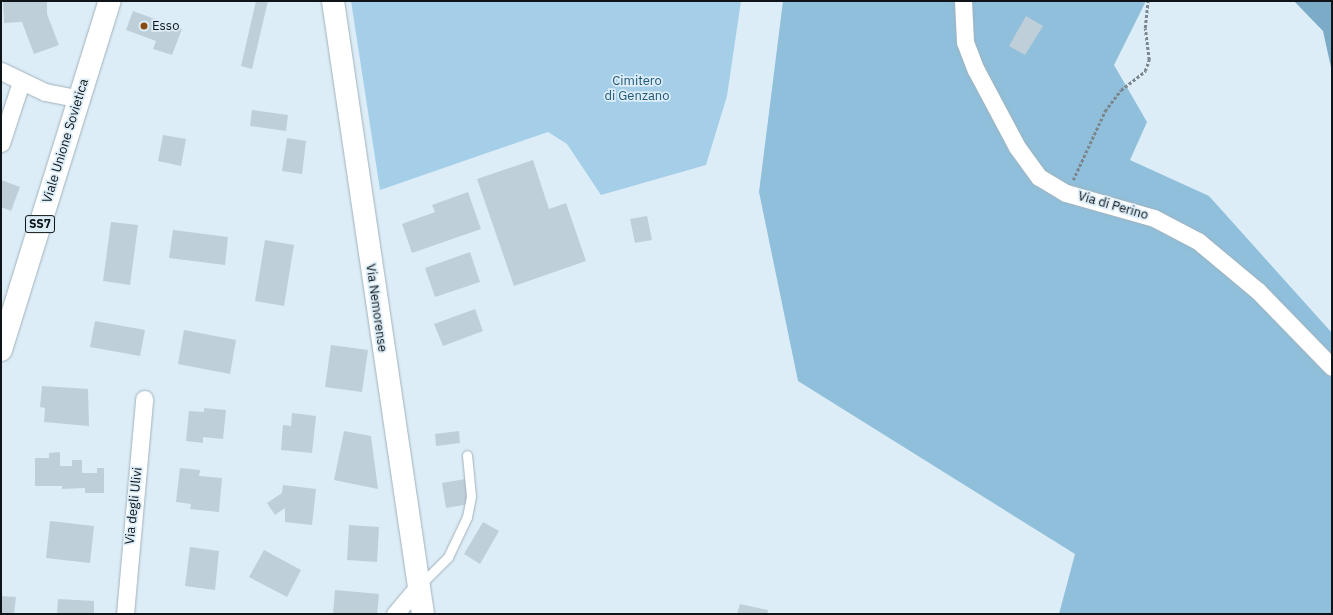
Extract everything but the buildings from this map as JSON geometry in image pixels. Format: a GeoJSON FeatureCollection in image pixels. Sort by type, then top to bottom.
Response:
{"type":"FeatureCollection","features":[{"type":"Feature","properties":{"kind":"main road","name":"Viale Unione Sovietica"},"geometry":{"type":"LineString","coordinates":[[1,350],[110,1]]}},
{"type":"Feature","properties":{"kind":"main road","name":"Via Nemorense"},"geometry":{"type":"LineString","coordinates":[[333,1],[422,614]]}},
{"type":"Feature","properties":{"kind":"street","name":"Via di Perino"},"geometry":{"type":"LineString","coordinates":[[963,1],[965,42],[998,113],[1039,177],[1066,193],[1154,218],[1198,241],[1258,291],[1332,366]]}},
{"type":"Feature","properties":{"kind":"street"},"geometry":{"type":"LineString","coordinates":[[1,71],[21,82],[45,92],[80,99]]}},
{"type":"Feature","properties":{"kind":"street"},"geometry":{"type":"LineString","coordinates":[[1,143],[21,82]]}},
{"type":"Feature","properties":{"kind":"street","name":"Via degli Ulivi"},"geometry":{"type":"LineString","coordinates":[[125,614],[144,399]]}},
{"type":"Feature","properties":{"kind":"street"},"geometry":{"type":"LineString","coordinates":[[395,614],[418,587]]}},
{"type":"Feature","properties":{"kind":"lane"},"geometry":{"type":"LineString","coordinates":[[418,587],[448,557],[467,517],[471,496],[467,455]]}},
{"type":"Feature","properties":{"kind":"path"},"geometry":{"type":"LineString","coordinates":[[1066,193],[1105,111],[1120,90],[1145,72],[1149,60],[1145,28],[1148,1]]}},
{"type":"Feature","properties":{"kind":"green space","name":"Cimitero di Genzano"},"geometry":{"type":"Polygon","coordinates":[[[351,1],[741,1],[727,96],[706,165],[601,195],[567,144],[548,132],[380,190],[351,1]]]}},
{"type":"Feature","properties":{"kind":"shaded area"},"geometry":{"type":"Polygon","coordinates":[[[783,1],[1146,1],[1114,65],[1147,122],[1130,160],[1209,196],[1332,333],[1332,614],[1059,614],[1075,554],[798,381],[759,192],[783,1]]]}},
{"type":"Feature","properties":{"kind":"shaded area"},"geometry":{"type":"Polygon","coordinates":[[[1294,1],[1332,1],[1332,72],[1323,31],[1294,1]]]}},
{"type":"Feature","properties":{"kind":"place","name":"Esso"},"geometry":{"type":"Point","coordinates":[144,26]}}]}
